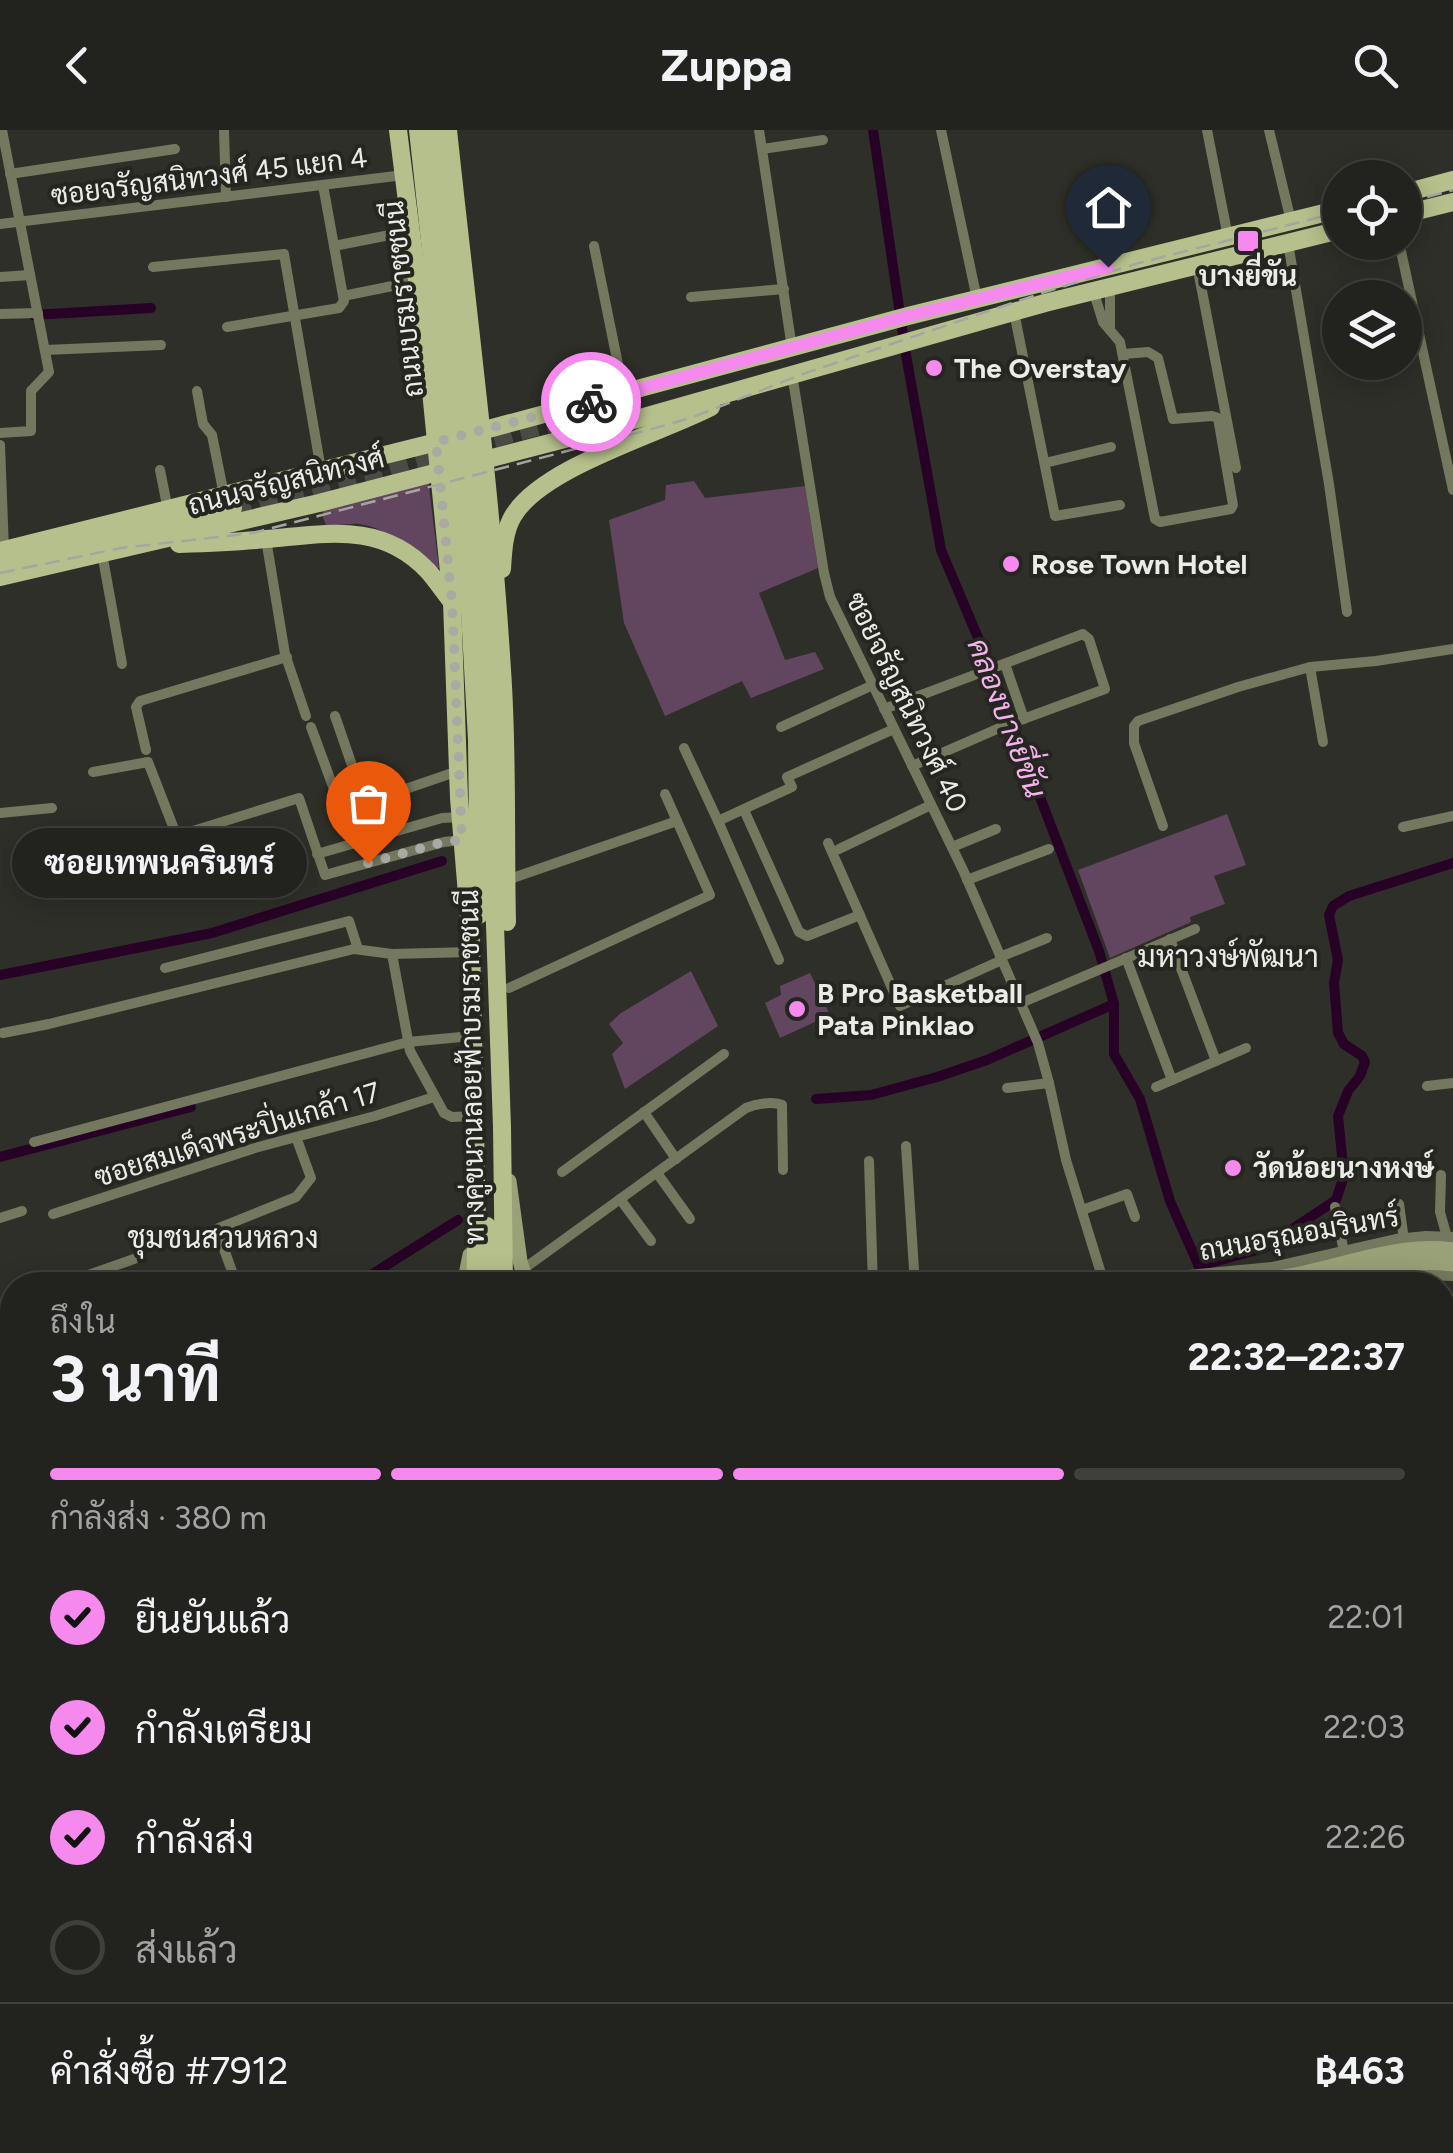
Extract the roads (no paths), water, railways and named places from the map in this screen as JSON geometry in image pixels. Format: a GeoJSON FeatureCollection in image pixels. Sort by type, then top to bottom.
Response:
{"type":"FeatureCollection","features":[{"type":"Feature","properties":{"kind":"main road","name":"ถนนบรมราชชนนี"},"geometry":{"type":"LineString","coordinates":[[398,130],[450,576],[458,607]]}},
{"type":"Feature","properties":{"kind":"main road","name":"ถนนบรมราชชนนี"},"geometry":{"type":"LineString","coordinates":[[416,130],[473,799],[471,947]]}},
{"type":"Feature","properties":{"kind":"main road","name":"ทางคู่ขนานลอยฟ้าบรมราชชนนี"},"geometry":{"type":"LineString","coordinates":[[416,130],[470,612],[477,740],[476,1272]]}},
{"type":"Feature","properties":{"kind":"main road","name":"ถนนบรมราชชนนี"},"geometry":{"type":"LineString","coordinates":[[432,130],[445,207],[488,608],[498,834],[507,890]]}},
{"type":"Feature","properties":{"kind":"main road","name":"ทางคู่ขนานลอยฟ้าบรมราชชนนี"},"geometry":{"type":"LineString","coordinates":[[432,130],[484,608],[502,1128],[514,1272]]}},
{"type":"Feature","properties":{"kind":"main road"},"geometry":{"type":"LineString","coordinates":[[448,130],[500,632],[507,800],[515,1272]]}},
{"type":"Feature","properties":{"kind":"main road"},"geometry":{"type":"LineString","coordinates":[[1422,188],[1453,180]]}},
{"type":"Feature","properties":{"kind":"main road"},"geometry":{"type":"LineString","coordinates":[[1422,210],[1453,202]]}},
{"type":"Feature","properties":{"kind":"main road","name":"ถนนจรัญสนิทวงศ์"},"geometry":{"type":"LineString","coordinates":[[636,400],[742,390],[1034,286],[1322,213]]}},
{"type":"Feature","properties":{"kind":"main road","name":"ถนนจรัญสนิทวงศ์"},"geometry":{"type":"LineString","coordinates":[[1,555],[168,510],[319,502],[484,460],[636,400],[792,348],[1014,312],[1322,234]]}},
{"type":"Feature","properties":{"kind":"main road","name":"ถนนจรัญสนิทวงศ์"},"geometry":{"type":"LineString","coordinates":[[977,304],[1046,303]]}},
{"type":"Feature","properties":{"kind":"main road"},"geometry":{"type":"LineString","coordinates":[[424,331],[443,348],[454,346],[466,336],[469,324]]}},
{"type":"Feature","properties":{"kind":"main road","name":"ถนนจรัญสนิทวงศ์"},"geometry":{"type":"LineString","coordinates":[[0,577],[130,547],[320,470],[481,431],[636,400],[902,330]]}},
{"type":"Feature","properties":{"kind":"main road"},"geometry":{"type":"LineString","coordinates":[[431,394],[450,411],[462,410],[473,400],[476,388]]}},
{"type":"Feature","properties":{"kind":"main road"},"geometry":{"type":"LineString","coordinates":[[500,632],[506,538],[510,520],[530,496],[564,472],[689,418],[742,390]]}},
{"type":"Feature","properties":{"kind":"main road"},"geometry":{"type":"LineString","coordinates":[[312,534],[312,515],[319,502]]}},
{"type":"Feature","properties":{"kind":"main road","name":"ถนนจรัญสนิทวงศ์"},"geometry":{"type":"LineString","coordinates":[[1,555],[232,504]]}},
{"type":"Feature","properties":{"kind":"main road"},"geometry":{"type":"LineString","coordinates":[[130,547],[358,534],[388,543],[414,558],[458,607],[458,771],[479,1125],[476,1272]]}},
{"type":"Feature","properties":{"kind":"main road"},"geometry":{"type":"LineString","coordinates":[[450,576],[457,565],[476,558],[487,564],[495,576]]}},
{"type":"Feature","properties":{"kind":"main road"},"geometry":{"type":"LineString","coordinates":[[473,1272],[470,1261],[479,1125]]}},
{"type":"Feature","properties":{"kind":"main road"},"geometry":{"type":"LineString","coordinates":[[477,1225],[486,1241],[496,1243],[507,1240],[514,1225]]}},
{"type":"Feature","properties":{"kind":"main road"},"geometry":{"type":"LineString","coordinates":[[1306,1272],[1451,1242]]}},
{"type":"Feature","properties":{"kind":"main road"},"geometry":{"type":"LineString","coordinates":[[1364,1272],[1424,1262],[1453,1264]]}},
{"type":"Feature","properties":{"kind":"street"},"geometry":{"type":"LineString","coordinates":[[0,433],[31,431],[31,391],[49,372],[2,130]]}},
{"type":"Feature","properties":{"kind":"street"},"geometry":{"type":"LineString","coordinates":[[224,130],[226,196]]}},
{"type":"Feature","properties":{"kind":"street"},"geometry":{"type":"LineString","coordinates":[[760,130],[792,348]]}},
{"type":"Feature","properties":{"kind":"street"},"geometry":{"type":"LineString","coordinates":[[941,130],[977,304]]}},
{"type":"Feature","properties":{"kind":"street"},"geometry":{"type":"LineString","coordinates":[[1206,130],[1228,236]]}},
{"type":"Feature","properties":{"kind":"street"},"geometry":{"type":"LineString","coordinates":[[1269,130],[1291,221]]}},
{"type":"Feature","properties":{"kind":"street"},"geometry":{"type":"LineString","coordinates":[[762,149],[823,140]]}},
{"type":"Feature","properties":{"kind":"street"},"geometry":{"type":"LineString","coordinates":[[10,174],[175,149]]}},
{"type":"Feature","properties":{"kind":"street","name":"ซอยจรัญสนิทวงศ์ 45 แยก 4"},"geometry":{"type":"LineString","coordinates":[[0,224],[404,175]]}},
{"type":"Feature","properties":{"kind":"street"},"geometry":{"type":"LineString","coordinates":[[227,327],[339,308],[344,301],[323,184]]}},
{"type":"Feature","properties":{"kind":"street"},"geometry":{"type":"LineString","coordinates":[[334,246],[410,231]]}},
{"type":"Feature","properties":{"kind":"street"},"geometry":{"type":"LineString","coordinates":[[1288,243],[1330,484],[1347,612]]}},
{"type":"Feature","properties":{"kind":"street"},"geometry":{"type":"LineString","coordinates":[[594,246],[636,400]]}},
{"type":"Feature","properties":{"kind":"street"},"geometry":{"type":"LineString","coordinates":[[152,267],[284,254],[320,470]]}},
{"type":"Feature","properties":{"kind":"street"},"geometry":{"type":"LineString","coordinates":[[1403,260],[1453,490]]}},
{"type":"Feature","properties":{"kind":"street"},"geometry":{"type":"LineString","coordinates":[[1198,265],[1236,468]]}},
{"type":"Feature","properties":{"kind":"street"},"geometry":{"type":"LineString","coordinates":[[0,278],[30,275]]}},
{"type":"Feature","properties":{"kind":"street"},"geometry":{"type":"LineString","coordinates":[[343,296],[417,280]]}},
{"type":"Feature","properties":{"kind":"street"},"geometry":{"type":"LineString","coordinates":[[1101,288],[1110,330]]}},
{"type":"Feature","properties":{"kind":"street"},"geometry":{"type":"LineString","coordinates":[[1101,288],[1101,318],[1119,339],[1124,354],[1155,520],[1230,509],[1233,506],[1218,418],[1172,419],[1158,358],[1148,352],[1124,354]]}},
{"type":"Feature","properties":{"kind":"street"},"geometry":{"type":"LineString","coordinates":[[692,297],[784,289]]}},
{"type":"Feature","properties":{"kind":"street"},"geometry":{"type":"LineString","coordinates":[[0,314],[38,312]]}},
{"type":"Feature","properties":{"kind":"street"},"geometry":{"type":"LineString","coordinates":[[1014,312],[1055,516],[1120,505]]}},
{"type":"Feature","properties":{"kind":"street"},"geometry":{"type":"LineString","coordinates":[[45,350],[161,345]]}},
{"type":"Feature","properties":{"kind":"street","name":"ซอยจรัญสนิทวงศ์ 40"},"geometry":{"type":"LineString","coordinates":[[792,374],[830,597],[952,847],[1036,1038],[1096,1272]]}},
{"type":"Feature","properties":{"kind":"street"},"geometry":{"type":"LineString","coordinates":[[197,391],[203,424],[212,436],[232,504]]}},
{"type":"Feature","properties":{"kind":"street"},"geometry":{"type":"LineString","coordinates":[[0,445],[1,555]]}},
{"type":"Feature","properties":{"kind":"street"},"geometry":{"type":"LineString","coordinates":[[1046,463],[1111,447]]}},
{"type":"Feature","properties":{"kind":"street"},"geometry":{"type":"LineString","coordinates":[[160,470],[168,510]]}},
{"type":"Feature","properties":{"kind":"street"},"geometry":{"type":"LineString","coordinates":[[266,540],[286,658],[339,803],[365,803],[458,771]]}},
{"type":"Feature","properties":{"kind":"street"},"geometry":{"type":"LineString","coordinates":[[102,553],[122,664]]}},
{"type":"Feature","properties":{"kind":"street"},"geometry":{"type":"LineString","coordinates":[[884,709],[1086,635],[1105,689],[1014,722],[912,766]]}},
{"type":"Feature","properties":{"kind":"street"},"geometry":{"type":"LineString","coordinates":[[1163,826],[1134,744],[1138,720],[1310,667],[1453,649]]}},
{"type":"Feature","properties":{"kind":"street"},"geometry":{"type":"LineString","coordinates":[[146,750],[136,708],[140,701],[286,658]]}},
{"type":"Feature","properties":{"kind":"street"},"geometry":{"type":"LineString","coordinates":[[1000,666],[1014,722]]}},
{"type":"Feature","properties":{"kind":"street"},"geometry":{"type":"LineString","coordinates":[[1310,667],[1324,742]]}},
{"type":"Feature","properties":{"kind":"street"},"geometry":{"type":"LineString","coordinates":[[782,726],[872,684]]}},
{"type":"Feature","properties":{"kind":"street"},"geometry":{"type":"LineString","coordinates":[[335,716],[365,803]]}},
{"type":"Feature","properties":{"kind":"street"},"geometry":{"type":"LineString","coordinates":[[718,820],[792,788],[788,777],[894,730]]}},
{"type":"Feature","properties":{"kind":"street"},"geometry":{"type":"LineString","coordinates":[[684,748],[779,960]]}},
{"type":"Feature","properties":{"kind":"street"},"geometry":{"type":"LineString","coordinates":[[94,772],[148,762],[174,829],[180,835],[299,798],[326,876],[462,840]]}},
{"type":"Feature","properties":{"kind":"street"},"geometry":{"type":"LineString","coordinates":[[509,988],[710,895],[665,794]]}},
{"type":"Feature","properties":{"kind":"street"},"geometry":{"type":"LineString","coordinates":[[931,805],[834,846],[900,1006],[1047,938]]}},
{"type":"Feature","properties":{"kind":"street"},"geometry":{"type":"LineString","coordinates":[[0,813],[52,808]]}},
{"type":"Feature","properties":{"kind":"street"},"geometry":{"type":"LineString","coordinates":[[744,810],[800,932],[806,936],[860,914]]}},
{"type":"Feature","properties":{"kind":"street"},"geometry":{"type":"LineString","coordinates":[[1403,827],[1453,816]]}},
{"type":"Feature","properties":{"kind":"street"},"geometry":{"type":"LineString","coordinates":[[317,854],[442,818],[460,817]]}},
{"type":"Feature","properties":{"kind":"street"},"geometry":{"type":"LineString","coordinates":[[507,890],[676,821]]}},
{"type":"Feature","properties":{"kind":"street"},"geometry":{"type":"LineString","coordinates":[[952,847],[996,829]]}},
{"type":"Feature","properties":{"kind":"street"},"geometry":{"type":"LineString","coordinates":[[967,880],[1049,850]]}},
{"type":"Feature","properties":{"kind":"street"},"geometry":{"type":"LineString","coordinates":[[165,968],[349,921],[358,949]]}},
{"type":"Feature","properties":{"kind":"street"},"geometry":{"type":"LineString","coordinates":[[1020,1004],[1195,929]]}},
{"type":"Feature","properties":{"kind":"street"},"geometry":{"type":"LineString","coordinates":[[1170,939],[1216,1061]]}},
{"type":"Feature","properties":{"kind":"street"},"geometry":{"type":"LineString","coordinates":[[3,1033],[358,949],[392,954],[471,947]]}},
{"type":"Feature","properties":{"kind":"street"},"geometry":{"type":"LineString","coordinates":[[392,954],[410,1051],[444,1113],[479,1125]]}},
{"type":"Feature","properties":{"kind":"street"},"geometry":{"type":"LineString","coordinates":[[1126,958],[1172,1080]]}},
{"type":"Feature","properties":{"kind":"street"},"geometry":{"type":"LineString","coordinates":[[34,1142],[408,1042],[472,1036]]}},
{"type":"Feature","properties":{"kind":"street"},"geometry":{"type":"LineString","coordinates":[[1156,1087],[1246,1048]]}},
{"type":"Feature","properties":{"kind":"street"},"geometry":{"type":"LineString","coordinates":[[562,1172],[724,1054]]}},
{"type":"Feature","properties":{"kind":"street"},"geometry":{"type":"LineString","coordinates":[[1008,1088],[1049,1083]]}},
{"type":"Feature","properties":{"kind":"street"},"geometry":{"type":"LineString","coordinates":[[1427,1086],[1453,1083]]}},
{"type":"Feature","properties":{"kind":"street","name":"ซอยสมเด็จพระปิ่นเกล้า 17"},"geometry":{"type":"LineString","coordinates":[[53,1214],[255,1148],[434,1097]]}},
{"type":"Feature","properties":{"kind":"street"},"geometry":{"type":"LineString","coordinates":[[528,1272],[746,1108],[779,1103],[784,1109],[783,1170]]}},
{"type":"Feature","properties":{"kind":"street"},"geometry":{"type":"LineString","coordinates":[[644,1112],[676,1159]]}},
{"type":"Feature","properties":{"kind":"street"},"geometry":{"type":"LineString","coordinates":[[179,1244],[296,1197],[311,1178],[296,1137]]}},
{"type":"Feature","properties":{"kind":"street"},"geometry":{"type":"LineString","coordinates":[[906,1146],[913,1272]]}},
{"type":"Feature","properties":{"kind":"street"},"geometry":{"type":"LineString","coordinates":[[869,1161],[873,1272]]}},
{"type":"Feature","properties":{"kind":"street"},"geometry":{"type":"LineString","coordinates":[[657,1172],[690,1220]]}},
{"type":"Feature","properties":{"kind":"street"},"geometry":{"type":"LineString","coordinates":[[1440,1175],[1440,1212],[1451,1242]]}},
{"type":"Feature","properties":{"kind":"street"},"geometry":{"type":"LineString","coordinates":[[1082,1210],[1127,1194],[1135,1218]]}},
{"type":"Feature","properties":{"kind":"street"},"geometry":{"type":"LineString","coordinates":[[620,1199],[651,1241]]}},
{"type":"Feature","properties":{"kind":"street"},"geometry":{"type":"LineString","coordinates":[[1399,1204],[1404,1240]]}},
{"type":"Feature","properties":{"kind":"street"},"geometry":{"type":"LineString","coordinates":[[1334,1207],[1344,1252]]}},
{"type":"Feature","properties":{"kind":"street"},"geometry":{"type":"LineString","coordinates":[[0,1218],[22,1211]]}},
{"type":"Feature","properties":{"kind":"street"},"geometry":{"type":"LineString","coordinates":[[217,1230],[232,1272]]}},
{"type":"Feature","properties":{"kind":"street","name":"ถนนอรุณอมรินทร์"},"geometry":{"type":"LineString","coordinates":[[1239,1272],[1404,1240],[1451,1242]]}},
{"type":"Feature","properties":{"kind":"street"},"geometry":{"type":"LineString","coordinates":[[97,1272],[134,1259]]}},
{"type":"Feature","properties":{"kind":"waterway","name":"คลองบางยี่ขัน"},"geometry":{"type":"LineString","coordinates":[[873,130],[906,355],[941,550],[1099,951],[1114,1004],[1114,1054],[1140,1099],[1170,1201],[1201,1272]]}},
{"type":"Feature","properties":{"kind":"waterway"},"geometry":{"type":"LineString","coordinates":[[33,315],[151,308]]}},
{"type":"Feature","properties":{"kind":"waterway"},"geometry":{"type":"LineString","coordinates":[[0,975],[212,933],[442,861]]}},
{"type":"Feature","properties":{"kind":"waterway"},"geometry":{"type":"LineString","coordinates":[[1199,1266],[1264,1248],[1336,1200],[1344,1176],[1338,1116],[1365,1062],[1344,1044],[1338,1033],[1334,983],[1338,960],[1329,915],[1333,906],[1349,896],[1453,863]]}},
{"type":"Feature","properties":{"kind":"waterway"},"geometry":{"type":"LineString","coordinates":[[816,1099],[871,1095],[937,1077],[987,1060],[1114,1004]]}},
{"type":"Feature","properties":{"kind":"waterway"},"geometry":{"type":"LineString","coordinates":[[0,1157],[191,1107]]}},
{"type":"Feature","properties":{"kind":"waterway"},"geometry":{"type":"LineString","coordinates":[[376,1272],[458,1220]]}},
{"type":"Feature","properties":{"kind":"tunnel"},"geometry":{"type":"LineString","coordinates":[[233,508],[638,400]]}},
{"type":"Feature","properties":{"kind":"railway"},"geometry":{"type":"LineString","coordinates":[[1422,198],[1453,190]]}},
{"type":"Feature","properties":{"kind":"railway"},"geometry":{"type":"LineString","coordinates":[[0,573],[121,548],[253,533],[667,425],[1039,294],[1139,263],[1322,217]]}},
{"type":"Feature","properties":{"kind":"place","name":"บางยี่ขัน"},"geometry":{"type":"Point","coordinates":[1248,241]}},
{"type":"Feature","properties":{"kind":"place","name":"The Overstay"},"geometry":{"type":"Point","coordinates":[934,368]}},
{"type":"Feature","properties":{"kind":"place","name":"Rose Town Hotel"},"geometry":{"type":"Point","coordinates":[1011,564]}},
{"type":"Feature","properties":{"kind":"place","name":"ซอยเทพนครินทร์"},"geometry":{"type":"Point","coordinates":[368,863]}},
{"type":"Feature","properties":{"kind":"place","name":"B Pro Basketball Pata Pinklao"},"geometry":{"type":"Point","coordinates":[797,1009]}},
{"type":"Feature","properties":{"kind":"place","name":"วัดน้อยนางหงษ์"},"geometry":{"type":"Point","coordinates":[1233,1168]}},
{"type":"Feature","properties":{"kind":"district","name":"มหาวงษ์พัฒนา"},"geometry":{"type":"Point","coordinates":[1228,956]}},
{"type":"Feature","properties":{"kind":"district","name":"ชุมชนสวนหลวง"},"geometry":{"type":"Point","coordinates":[223,1237]}}]}
